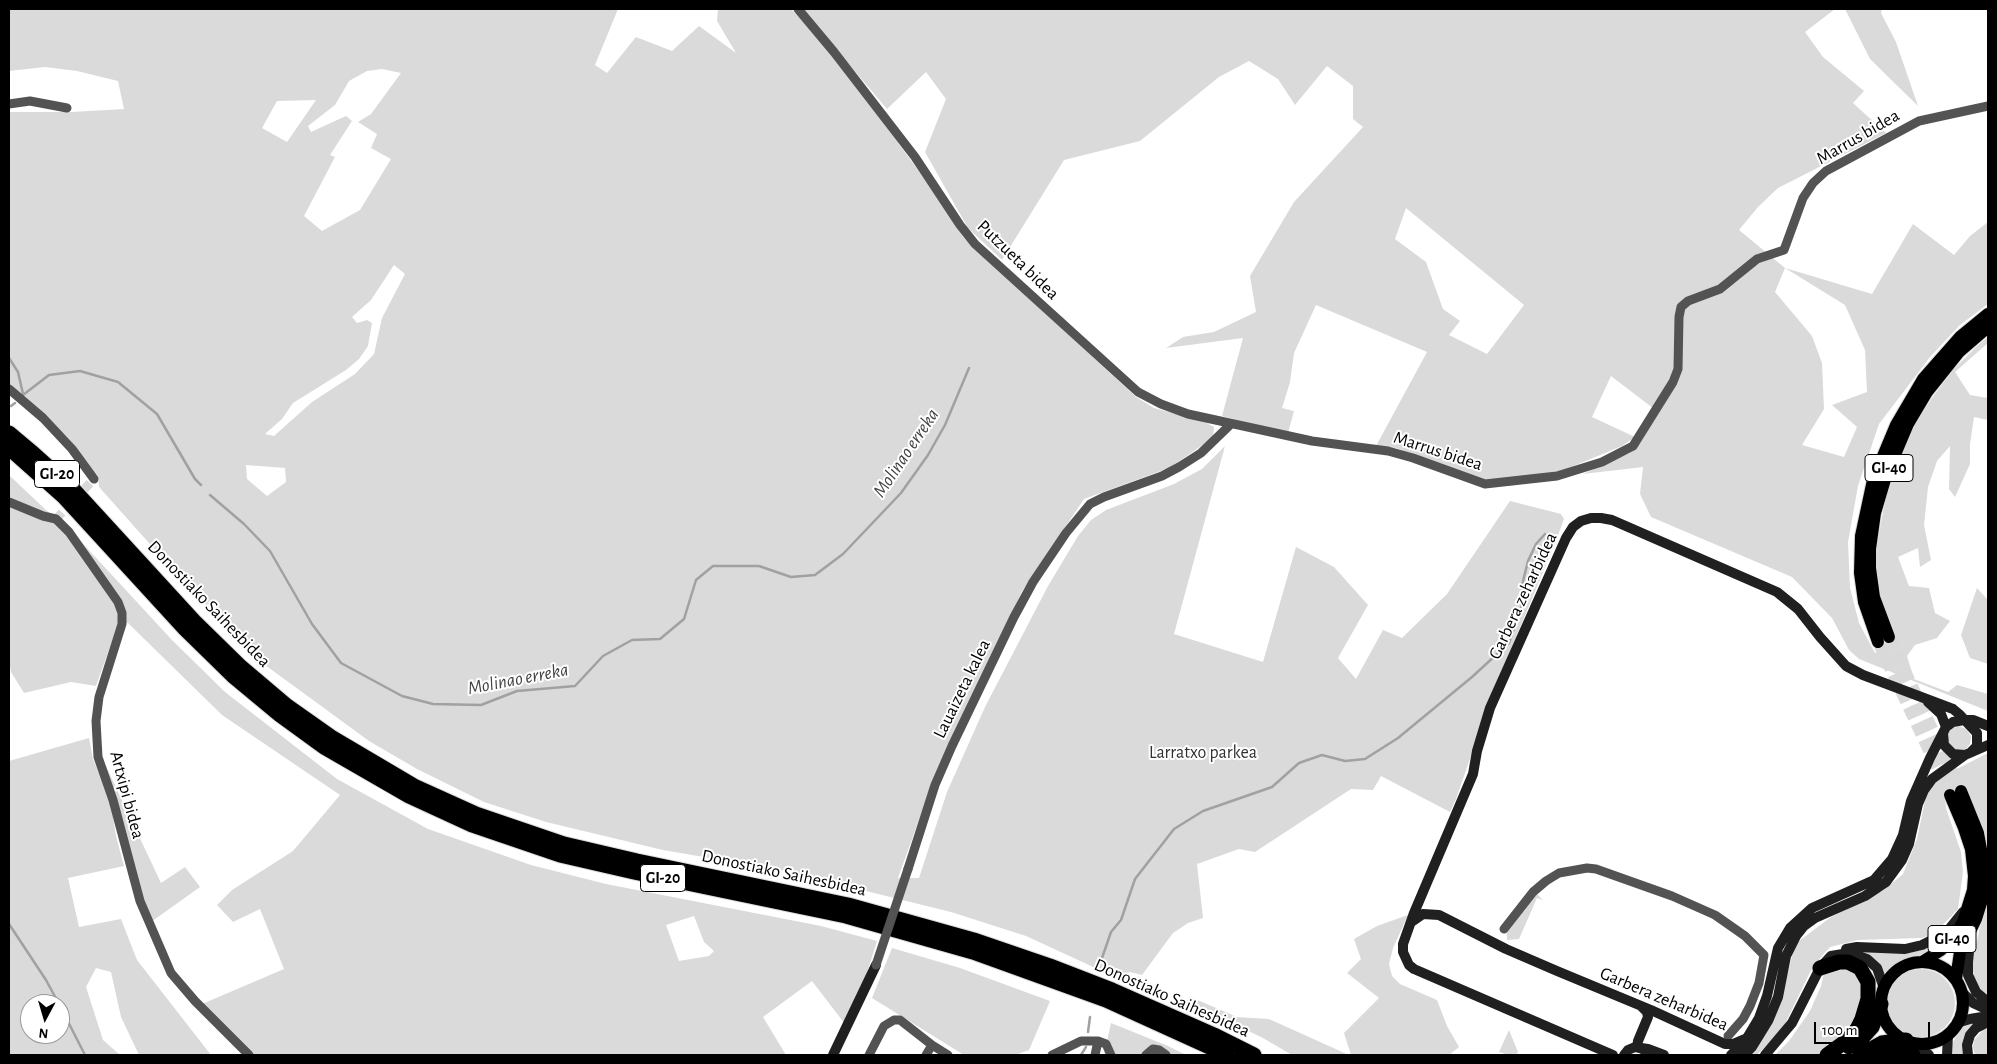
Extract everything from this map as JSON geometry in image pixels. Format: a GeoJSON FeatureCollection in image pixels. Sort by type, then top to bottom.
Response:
{"type":"FeatureCollection","features":[{"type":"Feature","properties":{"kind":"highway","name":"Donostiako Saihesbidea"},"geometry":{"type":"LineString","coordinates":[[9,433],[72,489],[194,621],[241,667],[287,706],[331,737],[414,786],[484,817],[564,844],[848,905],[977,941],[1057,968],[1112,990],[1214,1035],[1254,1055]]}},
{"type":"Feature","properties":{"kind":"highway","name":"Donostiako Saihesbidea"},"geometry":{"type":"LineString","coordinates":[[9,448],[64,497],[185,629],[233,676],[280,715],[324,747],[417,800],[480,828],[560,855],[846,916],[973,952],[1106,1000],[1227,1055]]}},
{"type":"Feature","properties":{"kind":"highway"},"geometry":{"type":"LineString","coordinates":[[1820,968],[1839,962],[1848,962],[1860,968],[1868,982],[1868,998],[1857,1029],[1846,1041],[1827,1055]]}},
{"type":"Feature","properties":{"kind":"highway"},"geometry":{"type":"LineString","coordinates":[[1838,1055],[1868,1032],[1876,1020],[1881,1004]]}},
{"type":"Feature","properties":{"kind":"highway"},"geometry":{"type":"LineString","coordinates":[[1860,1055],[1882,1043],[1911,1046]]}},
{"type":"Feature","properties":{"kind":"highway"},"geometry":{"type":"LineString","coordinates":[[1877,1055],[1895,1053],[1911,1046]]}},
{"type":"Feature","properties":{"kind":"main road","name":"GI-40"},"geometry":{"type":"LineString","coordinates":[[1988,314],[1960,336],[1923,379],[1896,425],[1873,480],[1861,536],[1860,573],[1864,602],[1883,640],[1874,597],[1870,568],[1870,549],[1875,513],[1886,476],[1902,436],[1927,392],[1945,367],[1959,352],[1988,327]]}},
{"type":"Feature","properties":{"kind":"main road","name":"GI-40"},"geometry":{"type":"LineString","coordinates":[[1922,962],[1941,950],[1955,935],[1963,922],[1969,904],[1974,876],[1973,863],[1956,793],[1975,823],[1985,871],[1982,900],[1960,952],[1956,979]]}},
{"type":"Feature","properties":{"kind":"main road"},"geometry":{"type":"LineString","coordinates":[[1922,962],[1938,965],[1956,979],[1962,991],[1963,1008],[1957,1024],[1948,1034],[1934,1041],[1911,1046],[1888,1026],[1881,1004],[1884,988],[1896,971],[1913,963],[1922,962]]}},
{"type":"Feature","properties":{"kind":"street","name":"Putzueta bidea"},"geometry":{"type":"LineString","coordinates":[[798,9],[834,52],[915,157],[960,225],[976,244],[1138,392],[1161,404],[1188,414],[1231,424]]}},
{"type":"Feature","properties":{"kind":"street"},"geometry":{"type":"LineString","coordinates":[[9,104],[30,101],[67,108]]}},
{"type":"Feature","properties":{"kind":"street","name":"Marrus bidea"},"geometry":{"type":"LineString","coordinates":[[1231,424],[1312,442],[1388,451],[1485,484],[1557,476],[1602,462],[1632,446],[1673,382],[1678,369],[1679,317],[1681,307],[1688,300],[1720,289],[1757,259],[1784,250],[1803,198],[1813,183],[1826,171],[1919,122],[1988,106]]}},
{"type":"Feature","properties":{"kind":"street"},"geometry":{"type":"LineString","coordinates":[[9,389],[42,418],[72,449],[94,479]]}},
{"type":"Feature","properties":{"kind":"street"},"geometry":{"type":"LineString","coordinates":[[1208,419],[1219,428],[1219,437]]}},
{"type":"Feature","properties":{"kind":"street","name":"Lauaizeta kalea"},"geometry":{"type":"LineString","coordinates":[[834,1055],[876,965],[935,785],[952,746],[1024,600],[1066,533],[1090,504],[1180,467],[1201,453],[1231,424]]}},
{"type":"Feature","properties":{"kind":"street","name":"Artxipi bidea"},"geometry":{"type":"LineString","coordinates":[[9,502],[42,516],[56,519],[68,532],[118,602],[122,613],[122,624],[99,697],[96,722],[98,757],[113,800],[140,901],[171,973],[195,1001],[249,1055]]}},
{"type":"Feature","properties":{"kind":"street","name":"Garbera zeharbidea"},"geometry":{"type":"LineString","coordinates":[[1613,1055],[1414,969],[1408,965],[1403,952],[1403,944],[1414,913],[1472,774],[1477,751],[1494,698],[1566,538],[1573,527],[1581,521],[1601,518],[1612,520],[1777,592],[1798,609],[1838,658],[1854,671],[1925,700],[1953,709],[1964,720],[1973,720],[1988,726]]}},
{"type":"Feature","properties":{"kind":"street","name":"Garbera zeharbidea"},"geometry":{"type":"LineString","coordinates":[[1413,920],[1423,914],[1439,915],[1506,948],[1726,1044],[1733,1044],[1747,1038],[1759,1018],[1767,996],[1778,948],[1787,931],[1802,915],[1812,908],[1874,880],[1892,859],[1903,835],[1911,801],[1944,730],[1941,714],[1925,700]]}},
{"type":"Feature","properties":{"kind":"street"},"geometry":{"type":"LineString","coordinates":[[1744,1055],[1752,1047],[1768,1021],[1778,997],[1786,956],[1796,936],[1804,926],[1815,918],[1865,896],[1886,882],[1902,860],[1909,844],[1918,804],[1924,790],[1932,779],[1968,754],[1977,746],[1977,733],[1964,720],[1953,722],[1944,730],[1942,740],[1953,754],[1968,754],[1988,745]]}},
{"type":"Feature","properties":{"kind":"street"},"geometry":{"type":"LineString","coordinates":[[1948,768],[1988,751]]}},
{"type":"Feature","properties":{"kind":"street"},"geometry":{"type":"LineString","coordinates":[[1504,929],[1533,892],[1546,881],[1559,873],[1587,868],[1596,869],[1672,896],[1715,915],[1745,936],[1764,955],[1759,984],[1753,1000],[1743,1019],[1728,1036]]}},
{"type":"Feature","properties":{"kind":"street"},"geometry":{"type":"LineString","coordinates":[[1764,1055],[1792,1023],[1820,968],[1831,956],[1850,948],[1904,949],[1922,945],[1946,933],[1969,904]]}},
{"type":"Feature","properties":{"kind":"street"},"geometry":{"type":"LineString","coordinates":[[1972,926],[1968,954],[1968,975],[1976,992],[1988,1002]]}},
{"type":"Feature","properties":{"kind":"street"},"geometry":{"type":"LineString","coordinates":[[1831,956],[1850,953],[1867,958],[1876,968],[1884,988]]}},
{"type":"Feature","properties":{"kind":"street"},"geometry":{"type":"LineString","coordinates":[[1962,991],[1973,1004],[1988,1010]]}},
{"type":"Feature","properties":{"kind":"street"},"geometry":{"type":"LineString","coordinates":[[1642,1007],[1647,1012],[1648,1017],[1638,1041],[1642,1050]]}},
{"type":"Feature","properties":{"kind":"street"},"geometry":{"type":"LineString","coordinates":[[1957,1024],[1970,1019],[1988,1016]]}},
{"type":"Feature","properties":{"kind":"street"},"geometry":{"type":"LineString","coordinates":[[869,1055],[884,1026],[894,1020],[900,1020],[948,1055]]}},
{"type":"Feature","properties":{"kind":"street"},"geometry":{"type":"LineString","coordinates":[[1968,1055],[1967,1044],[1970,1035],[1976,1028],[1988,1022]]}},
{"type":"Feature","properties":{"kind":"street"},"geometry":{"type":"LineString","coordinates":[[1947,1055],[1948,1034]]}},
{"type":"Feature","properties":{"kind":"street"},"geometry":{"type":"LineString","coordinates":[[1731,1055],[1747,1038]]}},
{"type":"Feature","properties":{"kind":"street"},"geometry":{"type":"LineString","coordinates":[[1052,1055],[1081,1041],[1098,1041],[1106,1044],[1111,1055]]}},
{"type":"Feature","properties":{"kind":"street"},"geometry":{"type":"LineString","coordinates":[[1096,1055],[1098,1041]]}},
{"type":"Feature","properties":{"kind":"street"},"geometry":{"type":"LineString","coordinates":[[926,1055],[932,1045]]}},
{"type":"Feature","properties":{"kind":"street"},"geometry":{"type":"LineString","coordinates":[[1911,1046],[1929,1055]]}},
{"type":"Feature","properties":{"kind":"street"},"geometry":{"type":"LineString","coordinates":[[1146,1055],[1153,1049],[1159,1050],[1166,1055]]}},
{"type":"Feature","properties":{"kind":"street"},"geometry":{"type":"LineString","coordinates":[[1624,1055],[1630,1049],[1648,1049],[1664,1055]]}},
{"type":"Feature","properties":{"kind":"green space","name":"Larratxo parkea"},"geometry":{"type":"Polygon","coordinates":[[[9,9],[618,9],[595,65],[607,73],[636,37],[672,51],[699,26],[736,53],[717,21],[718,9],[791,9],[816,34],[874,110],[945,207],[964,238],[1136,397],[1154,408],[1205,422],[1214,427],[1213,438],[1169,468],[1084,499],[1022,591],[936,772],[898,878],[919,878],[947,792],[985,707],[1048,586],[1078,536],[1091,520],[1106,510],[1174,484],[1202,469],[1225,446],[1174,634],[1263,662],[1296,547],[1334,567],[1368,605],[1338,658],[1356,679],[1383,630],[1402,638],[1447,594],[1510,501],[1561,514],[1564,519],[1557,538],[1492,695],[1450,812],[1381,776],[1373,790],[1351,789],[1255,852],[1239,849],[1197,864],[1203,918],[1188,923],[1173,933],[1142,975],[1130,972],[1115,977],[1026,936],[951,912],[785,871],[663,850],[546,822],[484,802],[417,769],[369,741],[261,662],[182,580],[99,487],[98,476],[76,449],[9,384],[9,112],[71,112],[124,109],[118,81],[77,71],[45,67],[9,71],[9,9]],[[382,69],[367,71],[349,81],[335,105],[308,126],[311,132],[346,116],[352,121],[330,155],[335,157],[304,216],[322,231],[360,210],[391,159],[371,148],[377,134],[358,122],[371,114],[401,73],[382,69]],[[316,100],[277,101],[262,128],[287,142],[316,100]],[[394,265],[371,300],[352,317],[357,323],[367,320],[372,323],[368,346],[359,359],[346,370],[293,403],[282,419],[265,434],[274,436],[312,402],[355,374],[374,354],[382,318],[405,274],[394,265]],[[246,465],[247,479],[267,496],[286,482],[285,468],[246,465]]]}},
{"type":"Feature","properties":{"kind":"green space"},"geometry":{"type":"Polygon","coordinates":[[[802,9],[1835,9],[1805,32],[1823,57],[1864,91],[1853,103],[1886,133],[1778,188],[1758,207],[1739,230],[1785,268],[1872,294],[1913,224],[1954,255],[1970,236],[1988,222],[1988,304],[1960,325],[1930,357],[1879,424],[1858,486],[1848,542],[1850,588],[1859,623],[1875,653],[1897,643],[1881,603],[1876,572],[1877,544],[1885,502],[1896,465],[1915,424],[1932,398],[1953,370],[1988,337],[1988,343],[1955,372],[1970,395],[1988,398],[1988,420],[1974,417],[1970,444],[1970,464],[1955,497],[1949,489],[1950,446],[1937,461],[1928,487],[1924,525],[1931,560],[1920,567],[1918,548],[1898,557],[1909,586],[1929,588],[1935,613],[1950,621],[1937,638],[1915,645],[1907,656],[1914,679],[1948,692],[1957,685],[1988,694],[1988,711],[1859,659],[1849,650],[1832,618],[1792,577],[1651,517],[1640,494],[1643,467],[1583,474],[1630,453],[1640,443],[1658,412],[1611,376],[1592,417],[1635,437],[1622,446],[1559,472],[1484,480],[1396,448],[1376,446],[1427,352],[1316,305],[1294,353],[1290,382],[1282,408],[1294,411],[1288,433],[1222,416],[1243,338],[1166,348],[1183,337],[1214,332],[1256,312],[1250,276],[1294,202],[1363,127],[1353,119],[1353,86],[1327,66],[1295,105],[1278,79],[1249,61],[1219,77],[1140,141],[1064,160],[1002,260],[968,228],[925,152],[946,99],[926,72],[887,109],[802,9]],[[1406,208],[1395,239],[1426,262],[1443,309],[1460,321],[1449,335],[1487,354],[1524,305],[1406,208]],[[1785,268],[1775,292],[1812,336],[1822,363],[1824,409],[1802,445],[1844,457],[1857,427],[1832,405],[1867,392],[1865,350],[1845,305],[1785,268]]]}},
{"type":"Feature","properties":{"kind":"green space"},"geometry":{"type":"Polygon","coordinates":[[[1845,9],[1882,9],[1881,13],[1896,42],[1918,106],[1870,59],[1845,9]]]}},
{"type":"Feature","properties":{"kind":"green space"},"geometry":{"type":"Polygon","coordinates":[[[9,475],[46,510],[62,521],[172,640],[225,692],[337,779],[428,829],[531,865],[606,884],[821,926],[877,941],[861,992],[845,1024],[812,981],[763,1017],[786,1055],[252,1055],[202,1004],[284,969],[260,909],[233,922],[217,905],[232,890],[293,851],[340,795],[222,715],[128,623],[119,622],[96,686],[71,682],[24,693],[11,672],[9,661],[9,475]],[[694,916],[666,925],[679,961],[709,956],[714,951],[704,942],[694,916]]]}},
{"type":"Feature","properties":{"kind":"green space"},"geometry":{"type":"Polygon","coordinates":[[[1977,588],[1988,600],[1988,664],[1970,658],[1961,635],[1977,588]]]}},
{"type":"Feature","properties":{"kind":"green space"},"geometry":{"type":"Polygon","coordinates":[[[1959,726],[1966,729],[1971,736],[1970,744],[1965,750],[1950,749],[1946,735],[1951,729],[1959,726]]]}},
{"type":"Feature","properties":{"kind":"green space"},"geometry":{"type":"Polygon","coordinates":[[[89,738],[93,759],[110,799],[116,836],[124,866],[68,878],[79,927],[121,919],[137,960],[211,1055],[139,1055],[121,1017],[111,972],[96,968],[86,987],[103,1040],[120,1055],[9,1055],[9,761],[89,738]]]}},
{"type":"Feature","properties":{"kind":"green space"},"geometry":{"type":"Polygon","coordinates":[[[1988,753],[1988,852],[1970,797],[1963,789],[1945,798],[1946,808],[1961,852],[1963,872],[1958,909],[1934,934],[1922,938],[1858,940],[1830,947],[1813,966],[1783,1028],[1757,1055],[1744,1055],[1782,996],[1795,944],[1831,917],[1884,890],[1903,874],[1917,839],[1927,791],[1935,781],[1988,753]]]}},
{"type":"Feature","properties":{"kind":"green space"},"geometry":{"type":"Polygon","coordinates":[[[105,764],[161,883],[185,867],[200,887],[151,922],[142,901],[105,764]]]}},
{"type":"Feature","properties":{"kind":"green space"},"geometry":{"type":"Polygon","coordinates":[[[1988,893],[1988,998],[1978,989],[1974,978],[1972,962],[1988,893]]]}},
{"type":"Feature","properties":{"kind":"green space"},"geometry":{"type":"Polygon","coordinates":[[[1537,894],[1543,900],[1537,898],[1519,939],[1507,940],[1507,929],[1537,894]]]}},
{"type":"Feature","properties":{"kind":"green space"},"geometry":{"type":"Polygon","coordinates":[[[1408,915],[1393,948],[1389,964],[1392,976],[1400,984],[1437,1000],[1447,1026],[1459,1047],[1449,1055],[1351,1055],[1344,1033],[1379,998],[1347,973],[1361,959],[1354,939],[1377,926],[1408,915]]]}},
{"type":"Feature","properties":{"kind":"green space"},"geometry":{"type":"Polygon","coordinates":[[[1950,933],[1929,953],[1900,962],[1886,972],[1885,976],[1854,951],[1909,953],[1926,949],[1939,943],[1950,933]]]}},
{"type":"Feature","properties":{"kind":"green space"},"geometry":{"type":"Polygon","coordinates":[[[892,948],[960,968],[1050,1001],[1029,1050],[1015,1055],[964,1055],[872,998],[892,948]]]}},
{"type":"Feature","properties":{"kind":"green space"},"geometry":{"type":"Polygon","coordinates":[[[1855,966],[1865,992],[1854,1026],[1820,1055],[1775,1055],[1789,1041],[1810,1011],[1821,986],[1824,973],[1855,966]]]}},
{"type":"Feature","properties":{"kind":"green space"},"geometry":{"type":"Polygon","coordinates":[[[1921,969],[1934,972],[1945,979],[1952,990],[1955,1003],[1952,1016],[1945,1027],[1934,1034],[1921,1037],[1908,1034],[1897,1027],[1890,1016],[1887,1003],[1890,990],[1897,979],[1908,972],[1921,969]]]}},
{"type":"Feature","properties":{"kind":"green space"},"geometry":{"type":"Polygon","coordinates":[[[1193,998],[1237,1017],[1269,1019],[1349,1055],[1292,1055],[1263,1038],[1185,1001],[1193,998]]]}},
{"type":"Feature","properties":{"kind":"green space"},"geometry":{"type":"Polygon","coordinates":[[[1981,1019],[1969,1030],[1964,1039],[1964,1055],[1952,1055],[1951,1046],[1959,1031],[1968,1023],[1981,1019]]]}},
{"type":"Feature","properties":{"kind":"green space"},"geometry":{"type":"Polygon","coordinates":[[[1111,1023],[1168,1046],[1186,1055],[1104,1055],[1111,1023]]]}},
{"type":"Feature","properties":{"kind":"green space"},"geometry":{"type":"Polygon","coordinates":[[[1988,1028],[1988,1055],[1975,1055],[1974,1040],[1983,1030],[1988,1028]]]}},
{"type":"Feature","properties":{"kind":"green space"},"geometry":{"type":"Polygon","coordinates":[[[1509,1030],[1518,1052],[1516,1055],[1499,1052],[1509,1030]]]}},
{"type":"Feature","properties":{"kind":"waterway"},"geometry":{"type":"LineString","coordinates":[[9,358],[18,372],[23,394]]}},
{"type":"Feature","properties":{"kind":"waterway","name":"Molinao erreka"},"geometry":{"type":"LineString","coordinates":[[210,495],[244,524],[270,551],[312,624],[341,663],[402,696],[433,704],[481,705],[517,691],[575,686],[603,656],[632,640],[660,639],[684,619],[696,580],[713,566],[759,566],[791,577],[815,575],[843,554],[901,493],[928,455],[945,425],[969,368]]}},
{"type":"Feature","properties":{"kind":"waterway","name":"Molinao erreka"},"geometry":{"type":"LineString","coordinates":[[23,395],[49,375],[80,371],[118,382],[157,414],[195,479],[201,485]]}},
{"type":"Feature","properties":{"kind":"waterway","name":"Molinao erreka"},"geometry":{"type":"LineString","coordinates":[[11,406],[15,403]]}},
{"type":"Feature","properties":{"kind":"waterway"},"geometry":{"type":"LineString","coordinates":[[1102,958],[1111,932],[1121,920],[1135,879],[1174,829],[1203,811],[1272,787],[1299,763],[1322,755],[1345,761],[1365,759],[1398,738],[1472,677],[1509,643],[1521,608],[1523,581],[1528,561],[1536,544],[1545,534]]}},
{"type":"Feature","properties":{"kind":"waterway"},"geometry":{"type":"LineString","coordinates":[[9,924],[54,994]]}},
{"type":"Feature","properties":{"kind":"waterway"},"geometry":{"type":"LineString","coordinates":[[1088,1032],[1090,1017]]}},
{"type":"Feature","properties":{"kind":"waterway"},"geometry":{"type":"LineString","coordinates":[[70,1026],[85,1055]]}},
{"type":"Feature","properties":{"kind":"waterway"},"geometry":{"type":"LineString","coordinates":[[1081,1055],[1086,1047]]}},
{"type":"Feature","properties":{"kind":"tunnel"},"geometry":{"type":"LineString","coordinates":[[56,519],[94,479]]}},
{"type":"Feature","properties":{"kind":"tunnel"},"geometry":{"type":"LineString","coordinates":[[1889,637],[1961,791]]}},
{"type":"Feature","properties":{"kind":"tunnel"},"geometry":{"type":"LineString","coordinates":[[1878,642],[1950,795]]}}]}
